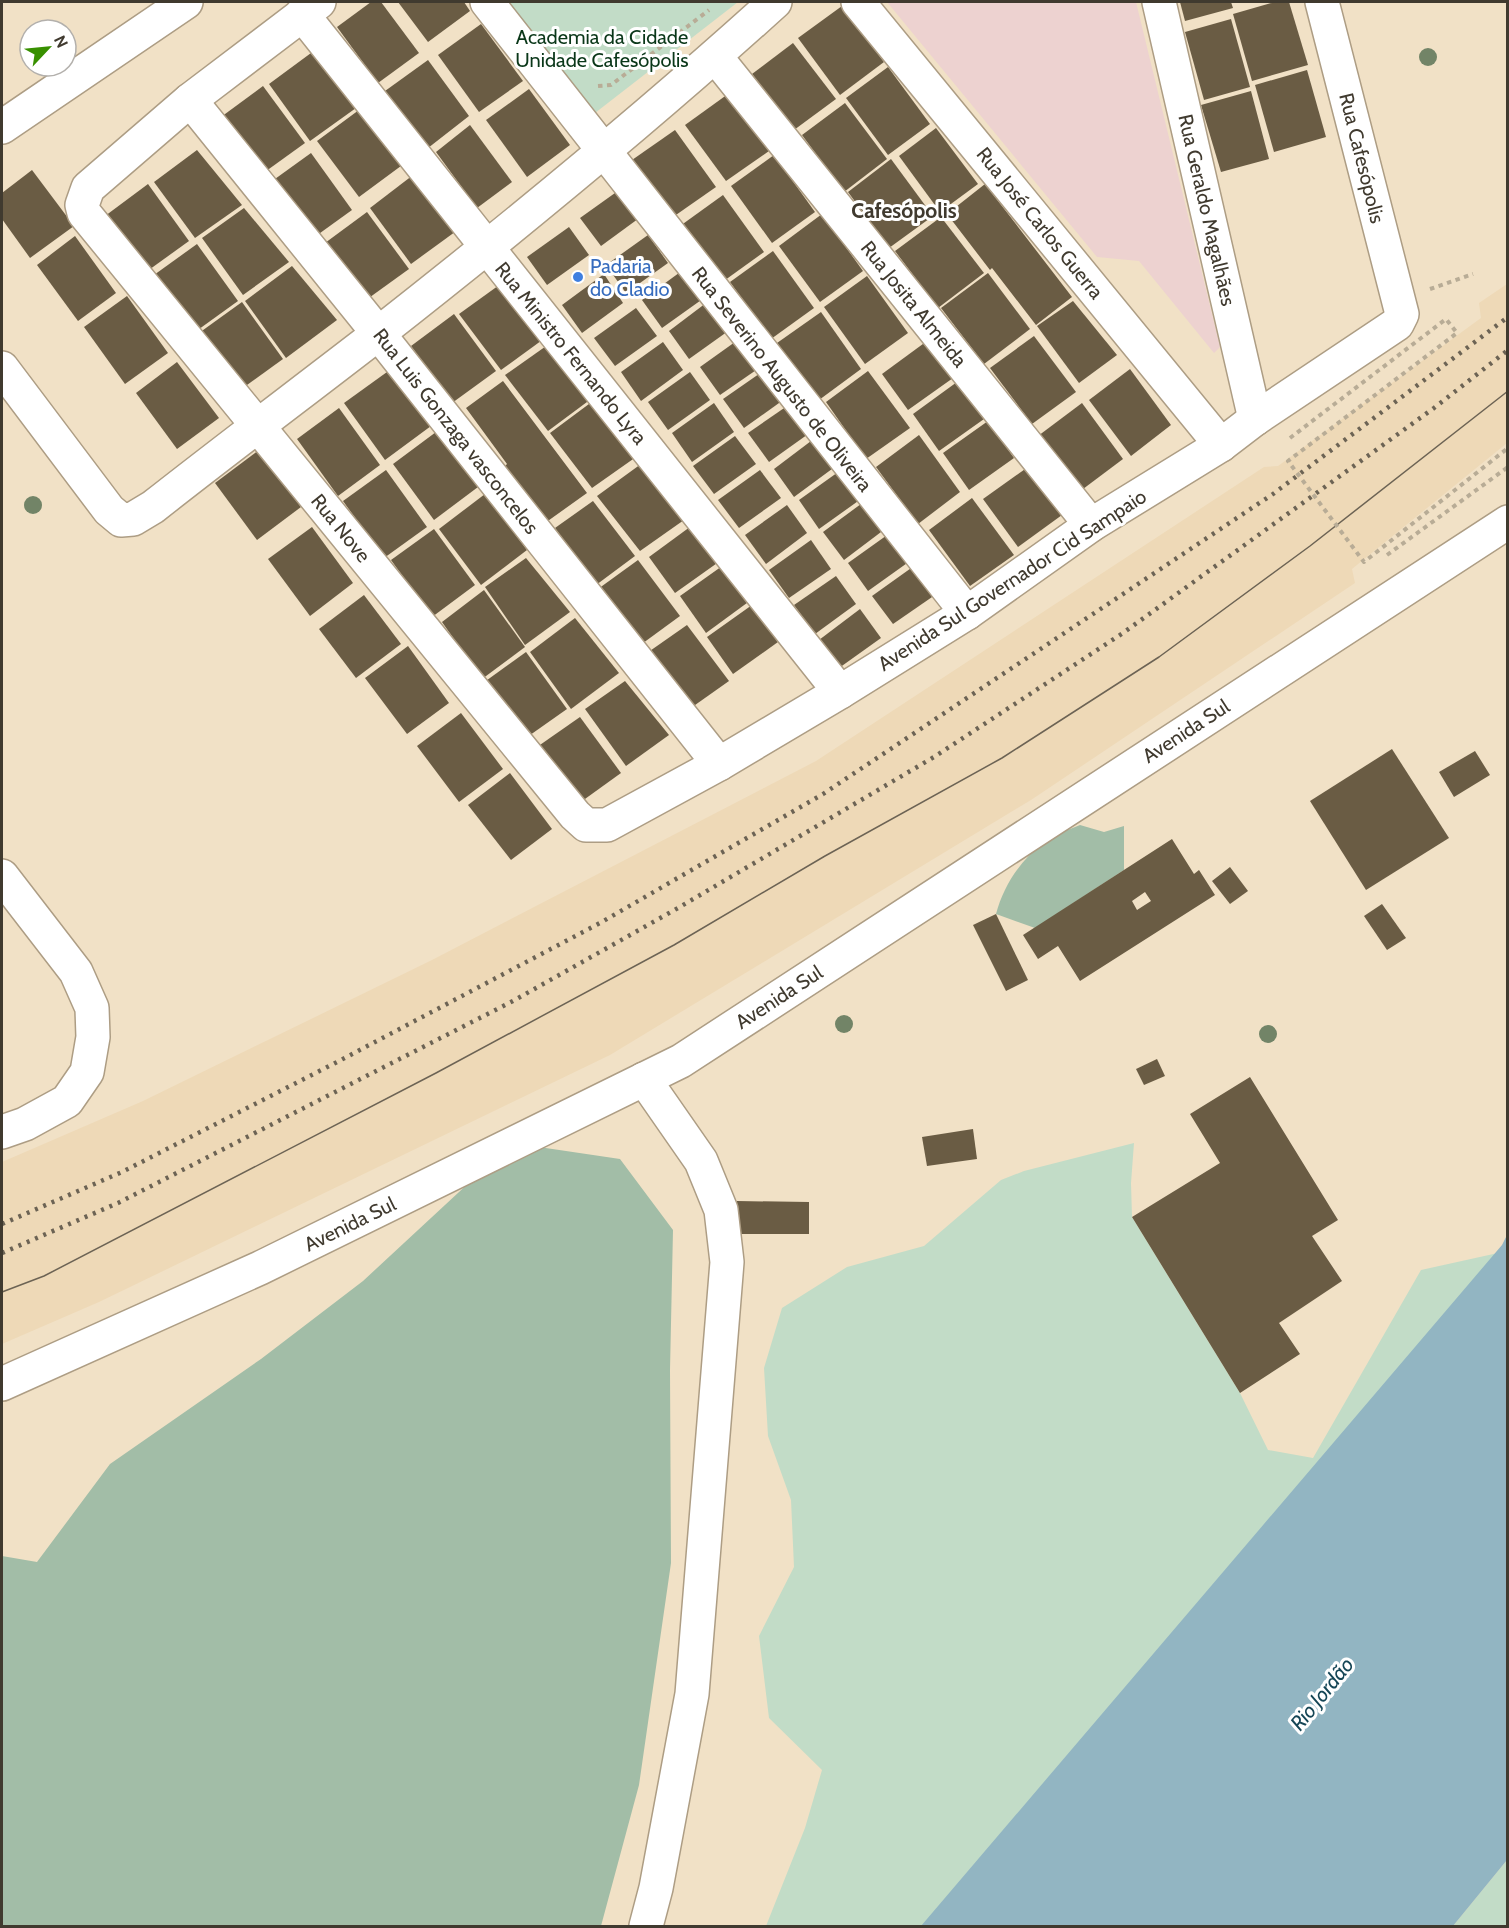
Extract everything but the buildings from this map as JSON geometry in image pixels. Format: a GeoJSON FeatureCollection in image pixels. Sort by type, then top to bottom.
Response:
{"type":"FeatureCollection","features":[{"type":"Feature","properties":{"kind":"street"},"geometry":{"type":"LineString","coordinates":[[2,127],[186,2]]}},
{"type":"Feature","properties":{"kind":"street","name":"Rua Severino Augusto de Oliveira"},"geometry":{"type":"LineString","coordinates":[[487,2],[967,613]]}},
{"type":"Feature","properties":{"kind":"street"},"geometry":{"type":"LineString","coordinates":[[2,368],[109,510],[121,520],[133,519],[153,507],[486,247],[603,151],[775,2]]}},
{"type":"Feature","properties":{"kind":"street","name":"Rua José Carlos Guerra"},"geometry":{"type":"LineString","coordinates":[[858,2],[1221,445]]}},
{"type":"Feature","properties":{"kind":"street","name":"Rua Geraldo Magalhães"},"geometry":{"type":"LineString","coordinates":[[1159,2],[1255,419]]}},
{"type":"Feature","properties":{"kind":"street","name":"Rua Cafesópolis"},"geometry":{"type":"LineString","coordinates":[[1322,2],[1400,307]]}},
{"type":"Feature","properties":{"kind":"street"},"geometry":{"type":"LineString","coordinates":[[190,100],[311,8]]}},
{"type":"Feature","properties":{"kind":"street","name":"Rua Ministro Fernando Lyra"},"geometry":{"type":"LineString","coordinates":[[311,8],[486,247],[840,692]]}},
{"type":"Feature","properties":{"kind":"street","name":"Rua Josita Almeida"},"geometry":{"type":"LineString","coordinates":[[715,56],[1091,525]]}},
{"type":"Feature","properties":{"kind":"street","name":"Rua Nove"},"geometry":{"type":"LineString","coordinates":[[190,100],[88,188],[82,205],[84,213],[575,815],[586,825],[607,825]]}},
{"type":"Feature","properties":{"kind":"street","name":"Rua Luis Gonzaga vasconcelos"},"geometry":{"type":"LineString","coordinates":[[190,100],[378,333],[719,764]]}},
{"type":"Feature","properties":{"kind":"street","name":"Avenida Sul Governador Cid Sampaio"},"geometry":{"type":"LineString","coordinates":[[607,825],[719,764],[967,613],[1091,525],[1221,445],[1255,419],[1397,324],[1400,307]]}},
{"type":"Feature","properties":{"kind":"street","name":"Avenida Sul"},"geometry":{"type":"LineString","coordinates":[[2,1384],[260,1268],[681,1061],[1508,522]]}},
{"type":"Feature","properties":{"kind":"street"},"geometry":{"type":"LineString","coordinates":[[2,876],[76,972],[92,1008],[93,1037],[87,1072],[67,1101],[26,1124],[2,1132]]}},
{"type":"Feature","properties":{"kind":"street"},"geometry":{"type":"LineString","coordinates":[[644,1079],[701,1161],[721,1210],[727,1262],[692,1694],[656,1888],[646,1926]]}},
{"type":"Feature","properties":{"kind":"path"},"geometry":{"type":"LineString","coordinates":[[595,86],[611,85],[715,5]]}},
{"type":"Feature","properties":{"kind":"path"},"geometry":{"type":"LineString","coordinates":[[1400,307],[1473,273]]}},
{"type":"Feature","properties":{"kind":"path"},"geometry":{"type":"LineString","coordinates":[[1290,438],[1446,319],[1456,333],[1288,461],[1364,562],[1508,448]]}},
{"type":"Feature","properties":{"kind":"path"},"geometry":{"type":"LineString","coordinates":[[1381,560],[1508,467]]}},
{"type":"Feature","properties":{"kind":"shaded area"},"geometry":{"type":"Polygon","coordinates":[[[887,2],[1136,2],[1220,347],[1214,353],[1139,261],[1097,257],[887,2]]]}},
{"type":"Feature","properties":{"kind":"shaded area"},"geometry":{"type":"Polygon","coordinates":[[[1507,284],[1507,443],[1352,569],[1355,583],[1031,800],[610,1055],[99,1302],[2,1344],[2,1162],[143,1101],[432,960],[816,761],[1264,467],[1278,466],[1481,318],[1479,303],[1507,284]]]}},
{"type":"Feature","properties":{"kind":"green space","name":"Academia da Cidade Unidade Cafesópolis"},"geometry":{"type":"Polygon","coordinates":[[[500,2],[738,2],[595,113],[500,2]]]}},
{"type":"Feature","properties":{"kind":"green space"},"geometry":{"type":"Polygon","coordinates":[[[1080,825],[1104,832],[1124,826],[1124,870],[1035,928],[996,914],[1014,873],[1028,856],[1049,838],[1080,825]]]}},
{"type":"Feature","properties":{"kind":"green space"},"geometry":{"type":"Polygon","coordinates":[[[512,1143],[620,1159],[673,1230],[670,1370],[671,1563],[639,1785],[601,1926],[2,1926],[2,1556],[37,1562],[110,1464],[261,1359],[363,1281],[512,1143]]]}},
{"type":"Feature","properties":{"kind":"green space"},"geometry":{"type":"Polygon","coordinates":[[[1134,1143],[1131,1183],[1132,1217],[1240,1393],[1268,1450],[1313,1458],[1421,1270],[1507,1251],[1015,1926],[766,1926],[805,1828],[822,1770],[769,1718],[759,1636],[794,1567],[791,1500],[768,1436],[764,1368],[782,1308],[847,1267],[924,1246],[1001,1180],[1024,1171],[1134,1143]]]}},
{"type":"Feature","properties":{"kind":"green space"},"geometry":{"type":"Polygon","coordinates":[[[1507,1860],[1507,1926],[1453,1926],[1507,1860]]]}},
{"type":"Feature","properties":{"kind":"water","name":"Rio Jordão"},"geometry":{"type":"Polygon","coordinates":[[[1507,1235],[1507,1860],[1453,1926],[921,1926],[1502,1245],[1507,1235]]]}},
{"type":"Feature","properties":{"kind":"tram line"},"geometry":{"type":"LineString","coordinates":[[2,1292],[44,1276],[436,1073],[674,945],[825,856],[1002,758],[1159,657],[1310,546],[1508,391]]}},
{"type":"Feature","properties":{"kind":"railway"},"geometry":{"type":"LineString","coordinates":[[2,1224],[122,1172],[339,1061],[600,923],[823,794],[1273,494],[1508,317]]}},
{"type":"Feature","properties":{"kind":"railway"},"geometry":{"type":"LineString","coordinates":[[2,1253],[118,1203],[513,1001],[678,908],[934,757],[1123,633],[1434,408],[1508,350]]}},
{"type":"Feature","properties":{"kind":"place","name":"Padaria do Cladio"},"geometry":{"type":"Point","coordinates":[578,277]}},
{"type":"Feature","properties":{"kind":"district","name":"Cafesópolis"},"geometry":{"type":"Point","coordinates":[904,211]}}]}
